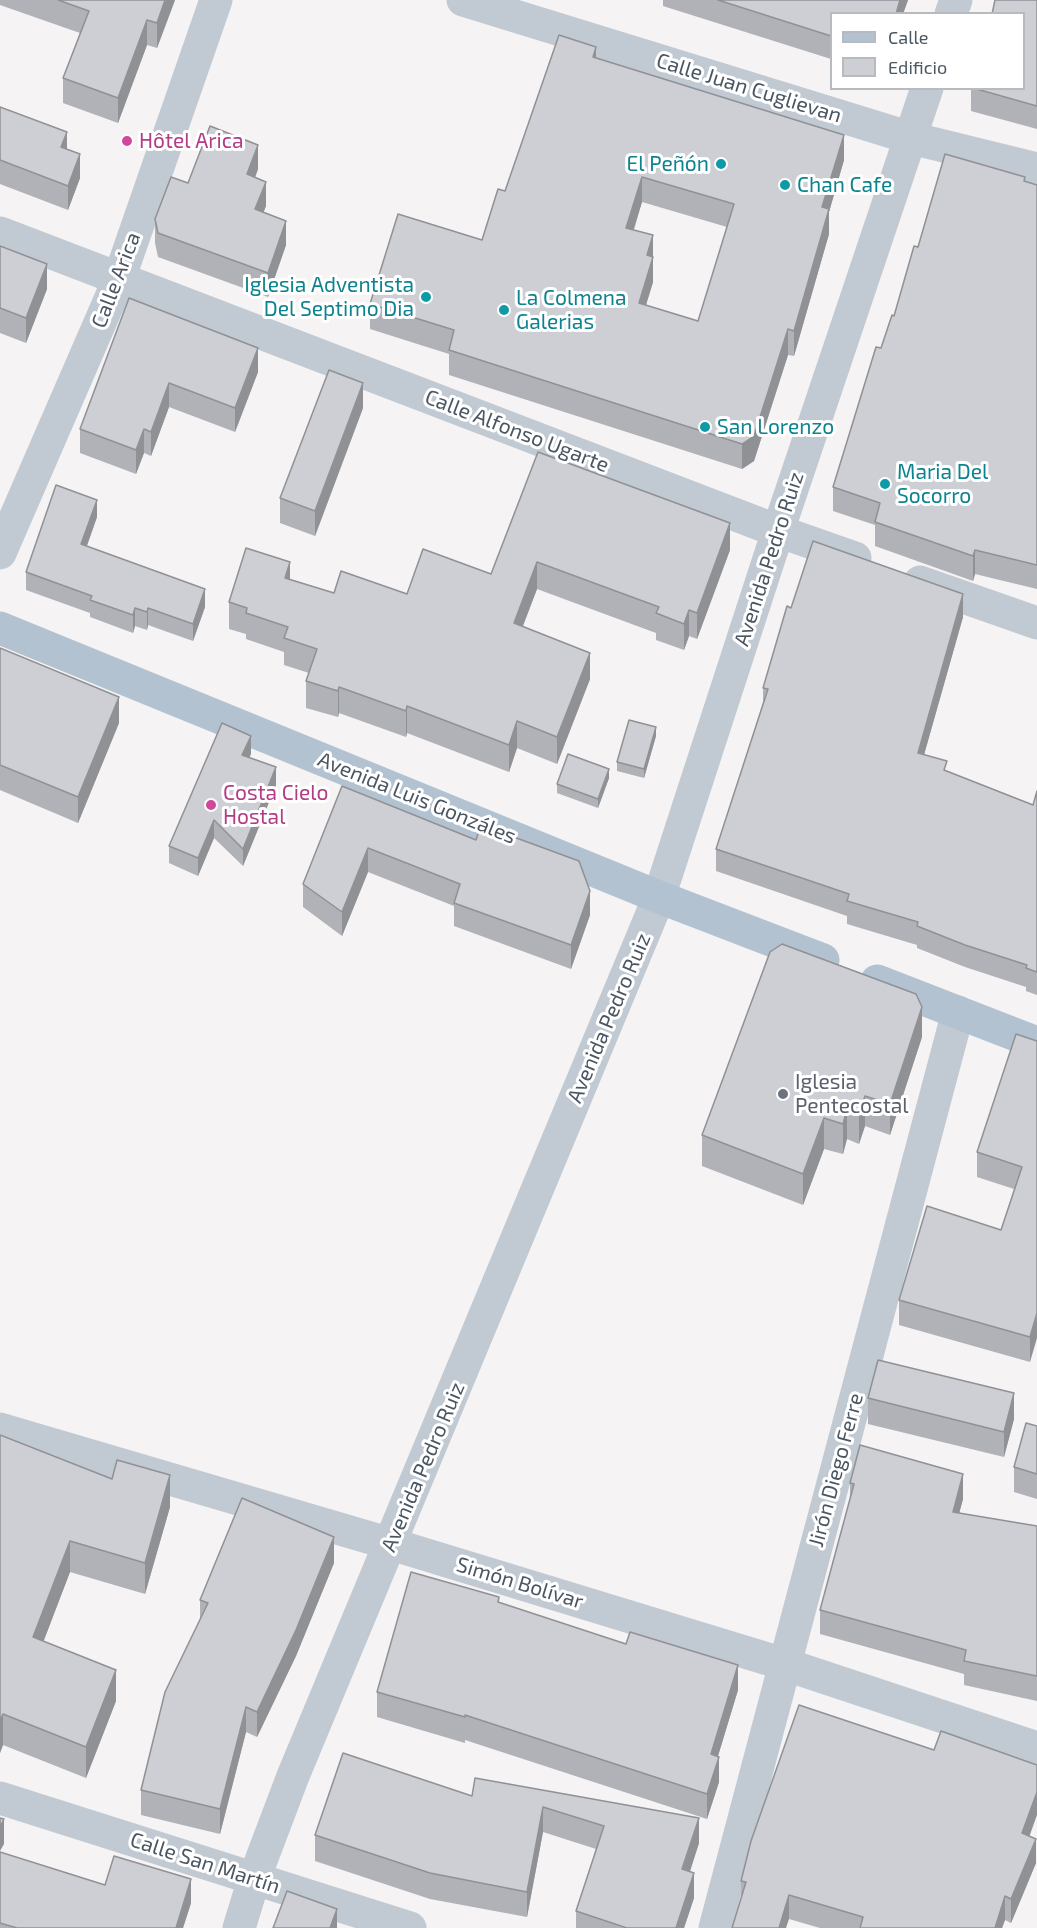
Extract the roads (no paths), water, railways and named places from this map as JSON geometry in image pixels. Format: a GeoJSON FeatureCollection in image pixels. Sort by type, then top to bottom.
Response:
{"type":"FeatureCollection","features":[{"type":"Feature","properties":{"kind":"main road","name":"Avenida Luis Gonzáles"},"geometry":{"type":"LineString","coordinates":[[0,628],[659,897],[1037,1043]]}},
{"type":"Feature","properties":{"kind":"street","name":"Calle Arica"},"geometry":{"type":"LineString","coordinates":[[0,553],[119,279],[216,0]]}},
{"type":"Feature","properties":{"kind":"street","name":"Calle Juan Cuglievan"},"geometry":{"type":"LineString","coordinates":[[463,0],[911,138],[1037,169]]}},
{"type":"Feature","properties":{"kind":"street","name":"Avenida Pedro Ruiz"},"geometry":{"type":"LineString","coordinates":[[240,1928],[254,1879],[293,1776],[659,897],[778,531],[926,90]]}},
{"type":"Feature","properties":{"kind":"street","name":"Calle Alfonso Ugarte"},"geometry":{"type":"LineString","coordinates":[[0,233],[778,531],[1037,623]]}},
{"type":"Feature","properties":{"kind":"street","name":"Jirón Diego Ferre"},"geometry":{"type":"LineString","coordinates":[[715,1928],[958,1012]]}},
{"type":"Feature","properties":{"kind":"street","name":"Simón Bolívar"},"geometry":{"type":"LineString","coordinates":[[0,1429],[391,1544],[784,1664],[1037,1748]]}},
{"type":"Feature","properties":{"kind":"street","name":"Calle San Martín"},"geometry":{"type":"LineString","coordinates":[[0,1797],[410,1928]]}},
{"type":"Feature","properties":{"kind":"place","name":"Hôtel Arica"},"geometry":{"type":"Point","coordinates":[127,141]}},
{"type":"Feature","properties":{"kind":"place","name":"El Peñón"},"geometry":{"type":"Point","coordinates":[721,164]}},
{"type":"Feature","properties":{"kind":"place","name":"Chan Cafe"},"geometry":{"type":"Point","coordinates":[785,185]}},
{"type":"Feature","properties":{"kind":"place","name":"Iglesia Adventista Del Septimo Dia"},"geometry":{"type":"Point","coordinates":[426,297]}},
{"type":"Feature","properties":{"kind":"place","name":"La Colmena Galerias"},"geometry":{"type":"Point","coordinates":[504,310]}},
{"type":"Feature","properties":{"kind":"place","name":"San Lorenzo"},"geometry":{"type":"Point","coordinates":[705,427]}},
{"type":"Feature","properties":{"kind":"place","name":"Maria Del Socorro"},"geometry":{"type":"Point","coordinates":[885,484]}},
{"type":"Feature","properties":{"kind":"place","name":"Costa Cielo Hostal"},"geometry":{"type":"Point","coordinates":[211,805]}},
{"type":"Feature","properties":{"kind":"place","name":"Iglesia Pentecostal"},"geometry":{"type":"Point","coordinates":[783,1094]}}]}
